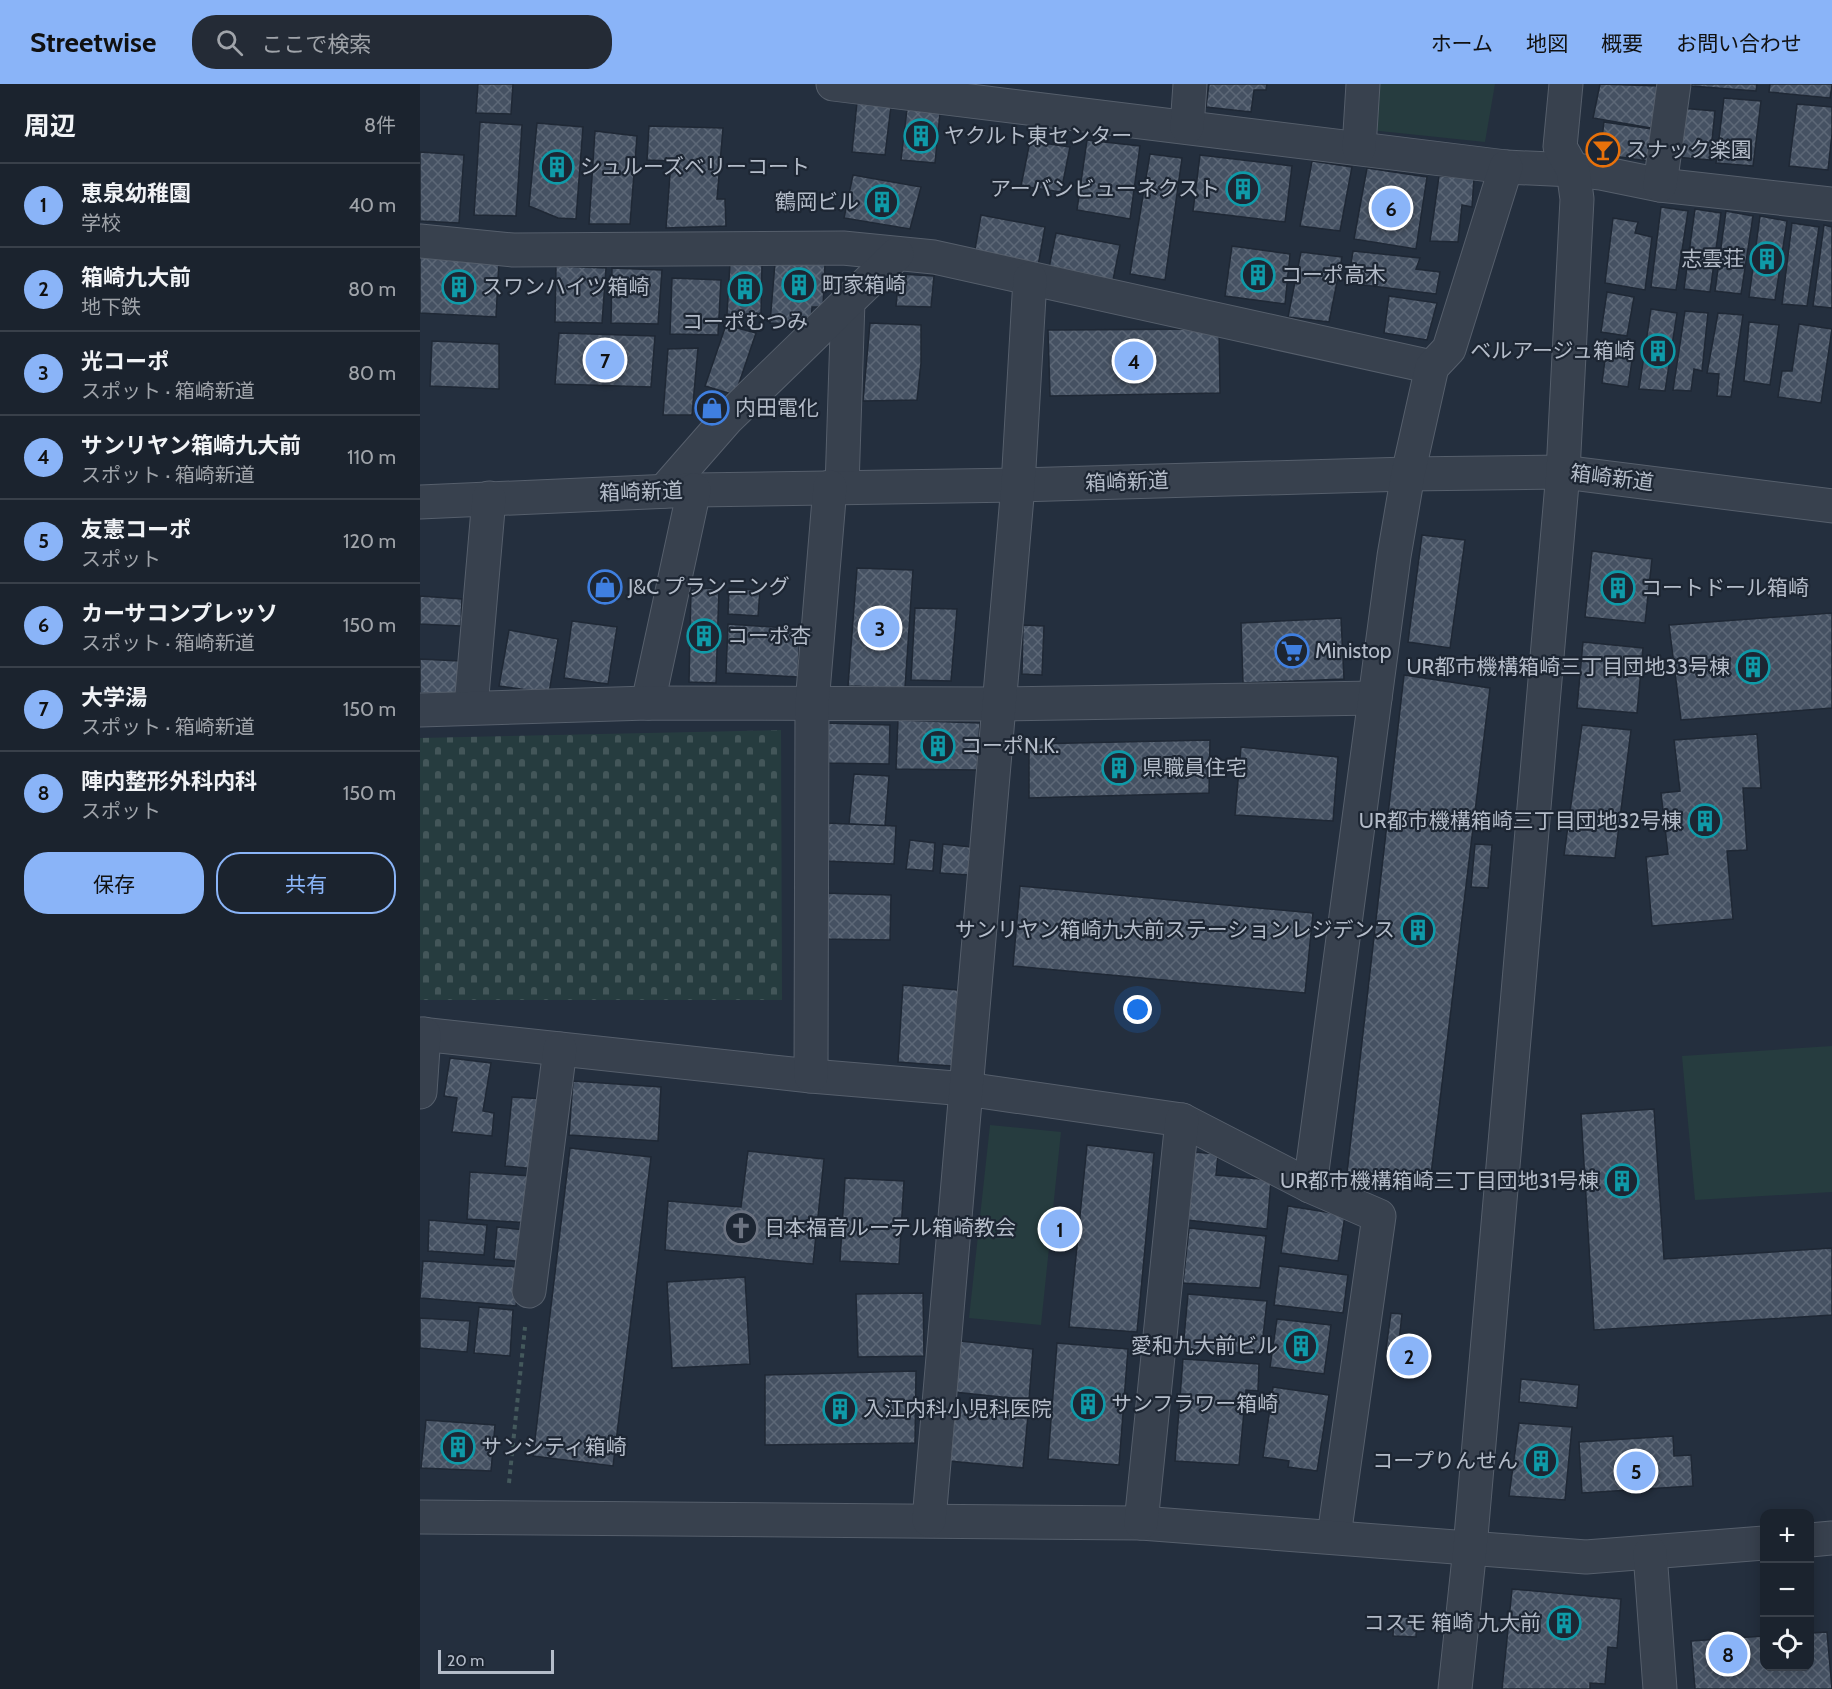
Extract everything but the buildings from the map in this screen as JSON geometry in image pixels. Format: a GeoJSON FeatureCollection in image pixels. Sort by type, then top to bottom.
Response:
{"type":"FeatureCollection","features":[{"type":"Feature","properties":{"kind":"street"},"geometry":{"type":"LineString","coordinates":[[833,84],[961,92],[1186,127],[1506,166],[1601,173],[1660,185],[1832,204]]}},
{"type":"Feature","properties":{"kind":"street"},"geometry":{"type":"LineString","coordinates":[[1186,127],[1190,84]]}},
{"type":"Feature","properties":{"kind":"street"},"geometry":{"type":"LineString","coordinates":[[1359,148],[1363,84]]}},
{"type":"Feature","properties":{"kind":"street"},"geometry":{"type":"LineString","coordinates":[[1455,1689],[1470,1548],[1563,472],[1577,199],[1572,170],[1560,147],[1566,84]]}},
{"type":"Feature","properties":{"kind":"street"},"geometry":{"type":"LineString","coordinates":[[1660,185],[1674,84]]}},
{"type":"Feature","properties":{"kind":"street"},"geometry":{"type":"LineString","coordinates":[[1310,1186],[1394,556],[1408,474],[1432,367],[1449,349],[1506,166]]}},
{"type":"Feature","properties":{"kind":"street"},"geometry":{"type":"LineString","coordinates":[[420,241],[513,250],[843,248],[934,257],[1432,367]]}},
{"type":"Feature","properties":{"kind":"street"},"geometry":{"type":"LineString","coordinates":[[648,703],[679,490],[727,419],[897,254]]}},
{"type":"Feature","properties":{"kind":"street"},"geometry":{"type":"LineString","coordinates":[[929,1520],[1018,485],[1030,279]]}},
{"type":"Feature","properties":{"kind":"street"},"geometry":{"type":"LineString","coordinates":[[811,1077],[812,704],[836,487],[848,301]]}},
{"type":"Feature","properties":{"kind":"street","name":"箱崎新道"},"geometry":{"type":"LineString","coordinates":[[420,501],[679,490],[1018,485],[1563,472],[1832,506]]}},
{"type":"Feature","properties":{"kind":"street"},"geometry":{"type":"LineString","coordinates":[[471,707],[489,498]]}},
{"type":"Feature","properties":{"kind":"street"},"geometry":{"type":"LineString","coordinates":[[420,710],[648,703],[1000,704],[1375,698]]}},
{"type":"Feature","properties":{"kind":"street"},"geometry":{"type":"LineString","coordinates":[[420,1092],[422,1034],[811,1077],[966,1089],[1182,1120],[1310,1186],[1379,1216],[1334,1536]]}},
{"type":"Feature","properties":{"kind":"street"},"geometry":{"type":"LineString","coordinates":[[529,1290],[560,1049]]}},
{"type":"Feature","properties":{"kind":"street"},"geometry":{"type":"LineString","coordinates":[[1141,1523],[1182,1120]]}},
{"type":"Feature","properties":{"kind":"street"},"geometry":{"type":"LineString","coordinates":[[420,1517],[1141,1523],[1586,1557],[1760,1543]]}},
{"type":"Feature","properties":{"kind":"street"},"geometry":{"type":"LineString","coordinates":[[1814,1540],[1832,1538]]}},
{"type":"Feature","properties":{"kind":"street"},"geometry":{"type":"LineString","coordinates":[[1650,1553],[1660,1689]]}},
{"type":"Feature","properties":{"kind":"path"},"geometry":{"type":"LineString","coordinates":[[506,1517],[529,1290]]}},
{"type":"Feature","properties":{"kind":"green space"},"geometry":{"type":"Polygon","coordinates":[[[1376,84],[1495,84],[1485,142],[1370,130],[1376,84]]]}},
{"type":"Feature","properties":{"kind":"green space"},"geometry":{"type":"Polygon","coordinates":[[[781,730],[782,1000],[420,1000],[420,738],[781,730]]]}},
{"type":"Feature","properties":{"kind":"green space"},"geometry":{"type":"Polygon","coordinates":[[[1832,1046],[1832,1192],[1695,1200],[1682,1056],[1832,1046]]]}},
{"type":"Feature","properties":{"kind":"green space"},"geometry":{"type":"Polygon","coordinates":[[[990,1125],[1061,1132],[1041,1325],[969,1318],[990,1125]]]}},
{"type":"Feature","properties":{"kind":"place","name":"ヤクルト東センター"},"geometry":{"type":"Point","coordinates":[921,136]}},
{"type":"Feature","properties":{"kind":"place","name":"スナック楽園"},"geometry":{"type":"Point","coordinates":[1603,150]}},
{"type":"Feature","properties":{"kind":"place","name":"シュルーズベリーコート"},"geometry":{"type":"Point","coordinates":[557,167]}},
{"type":"Feature","properties":{"kind":"place","name":"アーバンビューネクスト"},"geometry":{"type":"Point","coordinates":[1243,189]}},
{"type":"Feature","properties":{"kind":"place","name":"鶴岡ビル"},"geometry":{"type":"Point","coordinates":[882,202]}},
{"type":"Feature","properties":{"kind":"place","name":"カーサコンプレッソ"},"geometry":{"type":"Point","coordinates":[1391,208]}},
{"type":"Feature","properties":{"kind":"place","name":"志雲荘"},"geometry":{"type":"Point","coordinates":[1767,259]}},
{"type":"Feature","properties":{"kind":"place","name":"コーポ高木"},"geometry":{"type":"Point","coordinates":[1258,275]}},
{"type":"Feature","properties":{"kind":"place","name":"町家箱崎"},"geometry":{"type":"Point","coordinates":[799,285]}},
{"type":"Feature","properties":{"kind":"place","name":"スワンハイツ箱崎"},"geometry":{"type":"Point","coordinates":[459,287]}},
{"type":"Feature","properties":{"kind":"place","name":"コーポむつみ"},"geometry":{"type":"Point","coordinates":[745,289]}},
{"type":"Feature","properties":{"kind":"place","name":"ベルアージュ箱崎"},"geometry":{"type":"Point","coordinates":[1658,351]}},
{"type":"Feature","properties":{"kind":"place","name":"大学湯"},"geometry":{"type":"Point","coordinates":[605,360]}},
{"type":"Feature","properties":{"kind":"place","name":"サンリヤン箱崎九大前"},"geometry":{"type":"Point","coordinates":[1134,361]}},
{"type":"Feature","properties":{"kind":"place","name":"内田電化"},"geometry":{"type":"Point","coordinates":[712,408]}},
{"type":"Feature","properties":{"kind":"place","name":"J&C プランニング"},"geometry":{"type":"Point","coordinates":[605,587]}},
{"type":"Feature","properties":{"kind":"place","name":"コートドール箱崎"},"geometry":{"type":"Point","coordinates":[1618,588]}},
{"type":"Feature","properties":{"kind":"place","name":"光コーポ"},"geometry":{"type":"Point","coordinates":[880,628]}},
{"type":"Feature","properties":{"kind":"place","name":"コーポ杏"},"geometry":{"type":"Point","coordinates":[704,636]}},
{"type":"Feature","properties":{"kind":"place","name":"Ministop"},"geometry":{"type":"Point","coordinates":[1292,651]}},
{"type":"Feature","properties":{"kind":"place","name":"UR都市機構箱崎三丁目団地33号棟"},"geometry":{"type":"Point","coordinates":[1753,667]}},
{"type":"Feature","properties":{"kind":"place","name":"コーポN.K."},"geometry":{"type":"Point","coordinates":[938,746]}},
{"type":"Feature","properties":{"kind":"place","name":"県職員住宅"},"geometry":{"type":"Point","coordinates":[1119,768]}},
{"type":"Feature","properties":{"kind":"place","name":"UR都市機構箱崎三丁目団地32号棟"},"geometry":{"type":"Point","coordinates":[1705,821]}},
{"type":"Feature","properties":{"kind":"place","name":"サンリヤン箱崎九大前ステーションレジデンス"},"geometry":{"type":"Point","coordinates":[1418,930]}},
{"type":"Feature","properties":{"kind":"place","name":"UR都市機構箱崎三丁目団地31号棟"},"geometry":{"type":"Point","coordinates":[1622,1181]}},
{"type":"Feature","properties":{"kind":"place","name":"日本福音ルーテル箱崎教会"},"geometry":{"type":"Point","coordinates":[741,1228]}},
{"type":"Feature","properties":{"kind":"place","name":"恵泉幼稚園"},"geometry":{"type":"Point","coordinates":[1060,1229]}},
{"type":"Feature","properties":{"kind":"place","name":"愛和九大前ビル"},"geometry":{"type":"Point","coordinates":[1301,1346]}},
{"type":"Feature","properties":{"kind":"place","name":"箱崎九大前"},"geometry":{"type":"Point","coordinates":[1409,1356]}},
{"type":"Feature","properties":{"kind":"place","name":"サンフラワー箱崎"},"geometry":{"type":"Point","coordinates":[1088,1404]}},
{"type":"Feature","properties":{"kind":"place","name":"入江内科小児科医院"},"geometry":{"type":"Point","coordinates":[840,1409]}},
{"type":"Feature","properties":{"kind":"place","name":"サンシティ箱崎"},"geometry":{"type":"Point","coordinates":[458,1447]}},
{"type":"Feature","properties":{"kind":"place","name":"コープりんせん"},"geometry":{"type":"Point","coordinates":[1541,1461]}},
{"type":"Feature","properties":{"kind":"place","name":"友憲コーポ"},"geometry":{"type":"Point","coordinates":[1636,1471]}},
{"type":"Feature","properties":{"kind":"place","name":"コスモ 箱崎 九大前"},"geometry":{"type":"Point","coordinates":[1564,1623]}},
{"type":"Feature","properties":{"kind":"place","name":"陣内整形外科内科"},"geometry":{"type":"Point","coordinates":[1728,1654]}}]}
